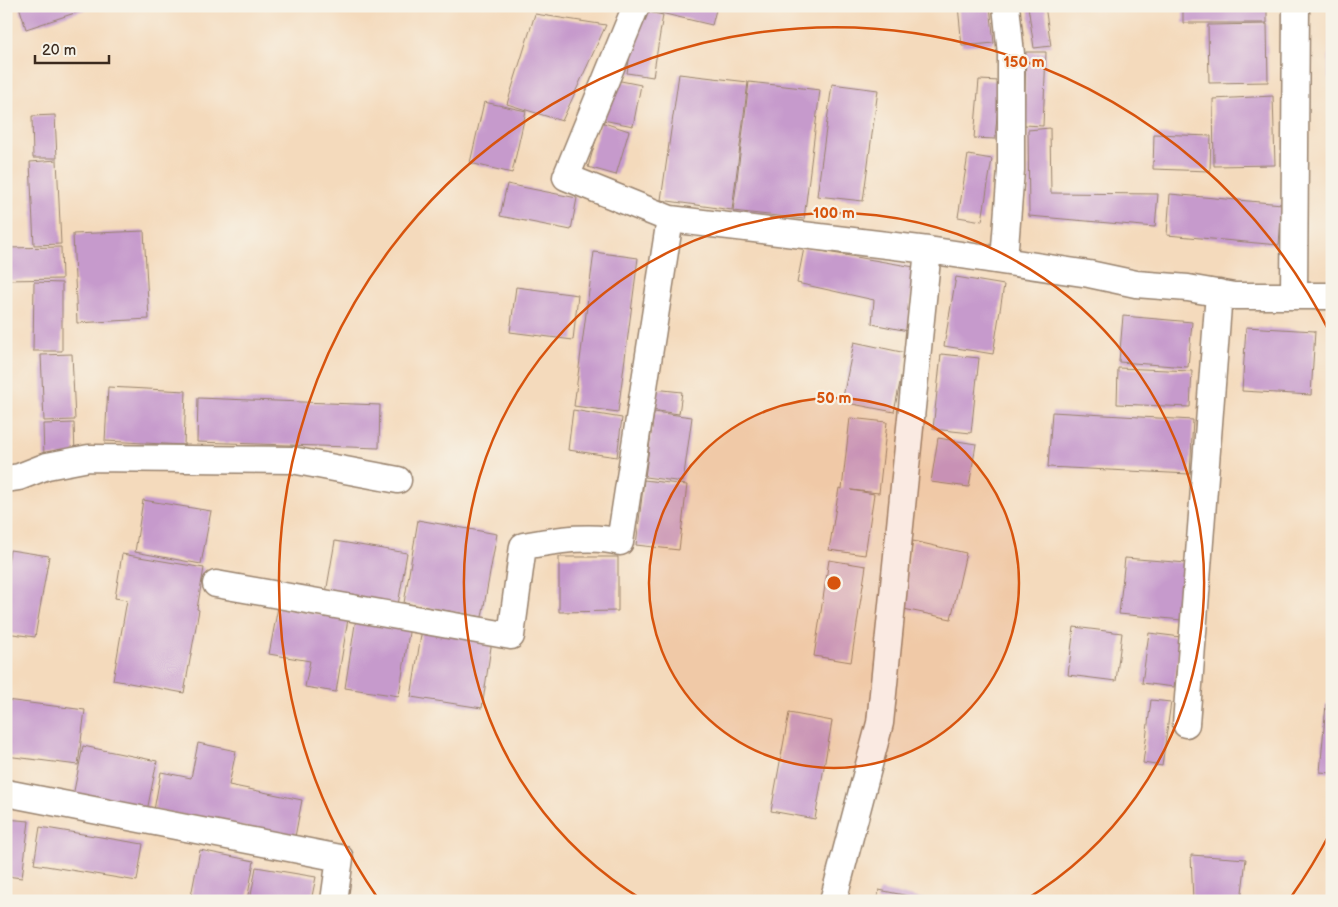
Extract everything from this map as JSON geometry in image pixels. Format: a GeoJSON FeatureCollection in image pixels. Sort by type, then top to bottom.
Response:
{"type":"FeatureCollection","features":[{"type":"Feature","properties":{"kind":"street"},"geometry":{"type":"LineString","coordinates":[[636,6],[566,177],[670,219],[1004,260],[1136,284],[1188,288],[1234,296],[1332,296]]}},
{"type":"Feature","properties":{"kind":"street"},"geometry":{"type":"LineString","coordinates":[[1004,260],[1011,170],[1011,54],[1006,6]]}},
{"type":"Feature","properties":{"kind":"street"},"geometry":{"type":"LineString","coordinates":[[1294,296],[1296,6]]}},
{"type":"Feature","properties":{"kind":"street"},"geometry":{"type":"LineString","coordinates":[[216,584],[511,636],[523,546],[563,540],[607,538],[620,542],[670,219]]}},
{"type":"Feature","properties":{"kind":"street"},"geometry":{"type":"LineString","coordinates":[[833,901],[880,723],[928,250]]}},
{"type":"Feature","properties":{"kind":"street"},"geometry":{"type":"LineString","coordinates":[[1186,724],[1219,294]]}},
{"type":"Feature","properties":{"kind":"street"},"geometry":{"type":"LineString","coordinates":[[6,479],[19,477],[47,466],[89,458],[99,458],[292,460],[398,480]]}},
{"type":"Feature","properties":{"kind":"street"},"geometry":{"type":"LineString","coordinates":[[6,793],[340,858],[334,901]]}},
{"type":"Feature","properties":{"kind":"building"},"geometry":{"type":"Polygon","coordinates":[[[19,6],[93,6],[93,7],[26,29],[19,6]]]}},
{"type":"Feature","properties":{"kind":"building"},"geometry":{"type":"Polygon","coordinates":[[[649,6],[717,6],[712,25],[648,10],[649,6]]]}},
{"type":"Feature","properties":{"kind":"building"},"geometry":{"type":"Polygon","coordinates":[[[958,6],[990,6],[994,43],[962,46],[958,6]]]}},
{"type":"Feature","properties":{"kind":"building"},"geometry":{"type":"Polygon","coordinates":[[[1028,6],[1045,6],[1051,46],[1034,48],[1028,6]]]}},
{"type":"Feature","properties":{"kind":"building"},"geometry":{"type":"Polygon","coordinates":[[[1183,6],[1267,6],[1267,23],[1183,23],[1183,6]]]}},
{"type":"Feature","properties":{"kind":"building"},"geometry":{"type":"Polygon","coordinates":[[[637,10],[663,15],[653,77],[627,73],[637,10]]]}},
{"type":"Feature","properties":{"kind":"building"},"geometry":{"type":"Polygon","coordinates":[[[1330,11],[1332,11],[1332,78],[1328,78],[1330,11]]]}},
{"type":"Feature","properties":{"kind":"building"},"geometry":{"type":"Polygon","coordinates":[[[535,14],[606,25],[562,121],[507,104],[535,14]]]}},
{"type":"Feature","properties":{"kind":"building"},"geometry":{"type":"Polygon","coordinates":[[[1267,24],[1268,82],[1209,83],[1208,25],[1267,24]]]}},
{"type":"Feature","properties":{"kind":"building"},"geometry":{"type":"Polygon","coordinates":[[[1026,52],[1046,52],[1043,126],[1024,125],[1026,52]]]}},
{"type":"Feature","properties":{"kind":"building"},"geometry":{"type":"Polygon","coordinates":[[[679,74],[748,82],[732,210],[661,200],[679,74]]]}},
{"type":"Feature","properties":{"kind":"building"},"geometry":{"type":"Polygon","coordinates":[[[611,79],[641,85],[633,126],[603,120],[611,79]]]}},
{"type":"Feature","properties":{"kind":"building"},"geometry":{"type":"Polygon","coordinates":[[[979,80],[1000,81],[995,139],[974,138],[979,80]]]}},
{"type":"Feature","properties":{"kind":"building"},"geometry":{"type":"Polygon","coordinates":[[[749,82],[820,90],[804,219],[733,211],[749,82]]]}},
{"type":"Feature","properties":{"kind":"building"},"geometry":{"type":"Polygon","coordinates":[[[832,84],[878,90],[863,201],[817,196],[832,84]]]}},
{"type":"Feature","properties":{"kind":"building"},"geometry":{"type":"Polygon","coordinates":[[[1273,96],[1275,165],[1214,166],[1213,99],[1273,96]]]}},
{"type":"Feature","properties":{"kind":"building"},"geometry":{"type":"Polygon","coordinates":[[[484,102],[526,111],[512,173],[470,163],[484,102]]]}},
{"type":"Feature","properties":{"kind":"building"},"geometry":{"type":"Polygon","coordinates":[[[55,115],[57,158],[33,158],[32,116],[55,115]]]}},
{"type":"Feature","properties":{"kind":"building"},"geometry":{"type":"Polygon","coordinates":[[[601,122],[629,131],[616,175],[588,167],[601,122]]]}},
{"type":"Feature","properties":{"kind":"building"},"geometry":{"type":"Polygon","coordinates":[[[1050,128],[1051,193],[1158,194],[1155,227],[1029,216],[1028,130],[1050,128]]]}},
{"type":"Feature","properties":{"kind":"building"},"geometry":{"type":"Polygon","coordinates":[[[1154,134],[1211,136],[1210,171],[1153,169],[1154,134]]]}},
{"type":"Feature","properties":{"kind":"building"},"geometry":{"type":"Polygon","coordinates":[[[968,155],[992,159],[982,221],[958,217],[968,155]]]}},
{"type":"Feature","properties":{"kind":"building"},"geometry":{"type":"Polygon","coordinates":[[[57,160],[61,244],[34,245],[30,162],[57,160]]]}},
{"type":"Feature","properties":{"kind":"building"},"geometry":{"type":"Polygon","coordinates":[[[507,184],[577,198],[571,230],[500,216],[507,184]]]}},
{"type":"Feature","properties":{"kind":"building"},"geometry":{"type":"Polygon","coordinates":[[[1170,194],[1282,204],[1279,245],[1167,235],[1170,194]]]}},
{"type":"Feature","properties":{"kind":"building"},"geometry":{"type":"Polygon","coordinates":[[[144,231],[149,319],[77,323],[73,234],[144,231]]]}},
{"type":"Feature","properties":{"kind":"building"},"geometry":{"type":"Polygon","coordinates":[[[61,247],[62,279],[6,280],[6,248],[61,247]]]}},
{"type":"Feature","properties":{"kind":"building"},"geometry":{"type":"Polygon","coordinates":[[[804,248],[914,267],[908,331],[872,324],[874,300],[797,283],[804,248]]]}},
{"type":"Feature","properties":{"kind":"building"},"geometry":{"type":"Polygon","coordinates":[[[594,252],[638,258],[618,412],[574,406],[594,252]]]}},
{"type":"Feature","properties":{"kind":"building"},"geometry":{"type":"Polygon","coordinates":[[[956,277],[1004,285],[993,354],[944,346],[956,277]]]}},
{"type":"Feature","properties":{"kind":"building"},"geometry":{"type":"Polygon","coordinates":[[[34,282],[62,283],[62,351],[33,351],[34,282]]]}},
{"type":"Feature","properties":{"kind":"building"},"geometry":{"type":"Polygon","coordinates":[[[516,287],[578,295],[573,340],[510,332],[516,287]]]}},
{"type":"Feature","properties":{"kind":"building"},"geometry":{"type":"Polygon","coordinates":[[[1123,316],[1192,322],[1188,367],[1119,362],[1123,316]]]}},
{"type":"Feature","properties":{"kind":"building"},"geometry":{"type":"Polygon","coordinates":[[[1246,327],[1315,331],[1311,395],[1242,391],[1246,327]]]}},
{"type":"Feature","properties":{"kind":"building"},"geometry":{"type":"Polygon","coordinates":[[[854,342],[906,353],[894,412],[842,402],[854,342]]]}},
{"type":"Feature","properties":{"kind":"building"},"geometry":{"type":"Polygon","coordinates":[[[72,354],[75,420],[44,421],[41,355],[72,354]]]}},
{"type":"Feature","properties":{"kind":"building"},"geometry":{"type":"Polygon","coordinates":[[[941,354],[979,358],[971,433],[933,429],[941,354]]]}},
{"type":"Feature","properties":{"kind":"building"},"geometry":{"type":"Polygon","coordinates":[[[1118,368],[1192,371],[1190,407],[1117,404],[1118,368]]]}},
{"type":"Feature","properties":{"kind":"building"},"geometry":{"type":"Polygon","coordinates":[[[108,387],[186,391],[184,445],[105,441],[108,387]]]}},
{"type":"Feature","properties":{"kind":"building"},"geometry":{"type":"Polygon","coordinates":[[[654,389],[682,392],[679,414],[651,410],[654,389]]]}},
{"type":"Feature","properties":{"kind":"building"},"geometry":{"type":"Polygon","coordinates":[[[198,398],[380,405],[379,448],[197,442],[198,398]]]}},
{"type":"Feature","properties":{"kind":"building"},"geometry":{"type":"Polygon","coordinates":[[[573,410],[622,418],[617,457],[568,450],[573,410]]]}},
{"type":"Feature","properties":{"kind":"building"},"geometry":{"type":"Polygon","coordinates":[[[654,412],[692,417],[683,482],[645,477],[654,412]]]}},
{"type":"Feature","properties":{"kind":"building"},"geometry":{"type":"Polygon","coordinates":[[[1052,412],[1193,420],[1190,474],[1048,467],[1052,412]]]}},
{"type":"Feature","properties":{"kind":"building"},"geometry":{"type":"Polygon","coordinates":[[[850,418],[887,422],[879,493],[851,490],[874,494],[865,555],[829,550],[839,488],[842,489],[850,418]]]}},
{"type":"Feature","properties":{"kind":"building"},"geometry":{"type":"Polygon","coordinates":[[[74,423],[75,456],[44,457],[43,424],[74,423]]]}},
{"type":"Feature","properties":{"kind":"building"},"geometry":{"type":"Polygon","coordinates":[[[938,438],[976,444],[969,487],[931,482],[938,438]]]}},
{"type":"Feature","properties":{"kind":"building"},"geometry":{"type":"Polygon","coordinates":[[[644,480],[687,485],[679,550],[636,545],[644,480]]]}},
{"type":"Feature","properties":{"kind":"building"},"geometry":{"type":"Polygon","coordinates":[[[143,500],[211,511],[201,564],[135,552],[143,500]]]}},
{"type":"Feature","properties":{"kind":"building"},"geometry":{"type":"Polygon","coordinates":[[[418,520],[497,534],[482,617],[404,603],[418,520]]]}},
{"type":"Feature","properties":{"kind":"building"},"geometry":{"type":"Polygon","coordinates":[[[335,541],[407,553],[398,605],[326,593],[335,541]]]}},
{"type":"Feature","properties":{"kind":"building"},"geometry":{"type":"Polygon","coordinates":[[[913,541],[966,553],[951,619],[899,608],[913,541]]]}},
{"type":"Feature","properties":{"kind":"building"},"geometry":{"type":"Polygon","coordinates":[[[10,550],[49,556],[35,637],[6,633],[6,574],[10,550]]]}},
{"type":"Feature","properties":{"kind":"building"},"geometry":{"type":"Polygon","coordinates":[[[122,554],[204,568],[197,609],[199,610],[184,693],[113,680],[127,600],[115,598],[122,554]]]}},
{"type":"Feature","properties":{"kind":"building"},"geometry":{"type":"Polygon","coordinates":[[[559,557],[618,557],[618,611],[559,612],[559,557]]]}},
{"type":"Feature","properties":{"kind":"building"},"geometry":{"type":"Polygon","coordinates":[[[1125,558],[1187,563],[1182,620],[1119,614],[1125,558]]]}},
{"type":"Feature","properties":{"kind":"building"},"geometry":{"type":"Polygon","coordinates":[[[829,560],[866,566],[851,662],[814,656],[829,560]]]}},
{"type":"Feature","properties":{"kind":"building"},"geometry":{"type":"Polygon","coordinates":[[[278,607],[348,619],[336,692],[305,687],[310,661],[269,654],[278,607]]]}},
{"type":"Feature","properties":{"kind":"building"},"geometry":{"type":"Polygon","coordinates":[[[356,618],[410,626],[399,696],[345,688],[356,618]]]}},
{"type":"Feature","properties":{"kind":"building"},"geometry":{"type":"Polygon","coordinates":[[[1074,627],[1122,633],[1116,681],[1068,675],[1074,627]]]}},
{"type":"Feature","properties":{"kind":"building"},"geometry":{"type":"Polygon","coordinates":[[[422,629],[492,640],[482,708],[411,697],[422,629]]]}},
{"type":"Feature","properties":{"kind":"building"},"geometry":{"type":"Polygon","coordinates":[[[1149,633],[1181,637],[1174,687],[1142,683],[1149,633]]]}},
{"type":"Feature","properties":{"kind":"building"},"geometry":{"type":"Polygon","coordinates":[[[6,700],[85,710],[78,765],[6,756],[6,700]]]}},
{"type":"Feature","properties":{"kind":"building"},"geometry":{"type":"Polygon","coordinates":[[[1151,700],[1171,702],[1162,766],[1143,763],[1151,700]]]}},
{"type":"Feature","properties":{"kind":"building"},"geometry":{"type":"Polygon","coordinates":[[[1326,704],[1332,705],[1332,773],[1320,772],[1326,704]]]}},
{"type":"Feature","properties":{"kind":"building"},"geometry":{"type":"Polygon","coordinates":[[[789,713],[832,721],[815,819],[771,811],[789,713]]]}},
{"type":"Feature","properties":{"kind":"building"},"geometry":{"type":"Polygon","coordinates":[[[198,743],[236,751],[229,785],[302,800],[295,837],[154,810],[161,772],[191,778],[198,743]]]}},
{"type":"Feature","properties":{"kind":"building"},"geometry":{"type":"Polygon","coordinates":[[[83,746],[157,761],[147,811],[73,796],[83,746]]]}},
{"type":"Feature","properties":{"kind":"building"},"geometry":{"type":"Polygon","coordinates":[[[6,819],[29,821],[22,878],[6,876],[6,819]]]}},
{"type":"Feature","properties":{"kind":"building"},"geometry":{"type":"Polygon","coordinates":[[[40,827],[143,844],[137,881],[34,864],[40,827]]]}},
{"type":"Feature","properties":{"kind":"building"},"geometry":{"type":"Polygon","coordinates":[[[200,850],[254,861],[247,901],[190,901],[200,850]]]}},
{"type":"Feature","properties":{"kind":"building"},"geometry":{"type":"Polygon","coordinates":[[[1191,855],[1246,859],[1241,901],[1193,901],[1191,855]]]}},
{"type":"Feature","properties":{"kind":"building"},"geometry":{"type":"Polygon","coordinates":[[[256,867],[316,877],[311,901],[250,901],[256,867]]]}},
{"type":"Feature","properties":{"kind":"building"},"geometry":{"type":"Polygon","coordinates":[[[879,890],[928,900],[928,901],[877,901],[879,890]]]}}]}
